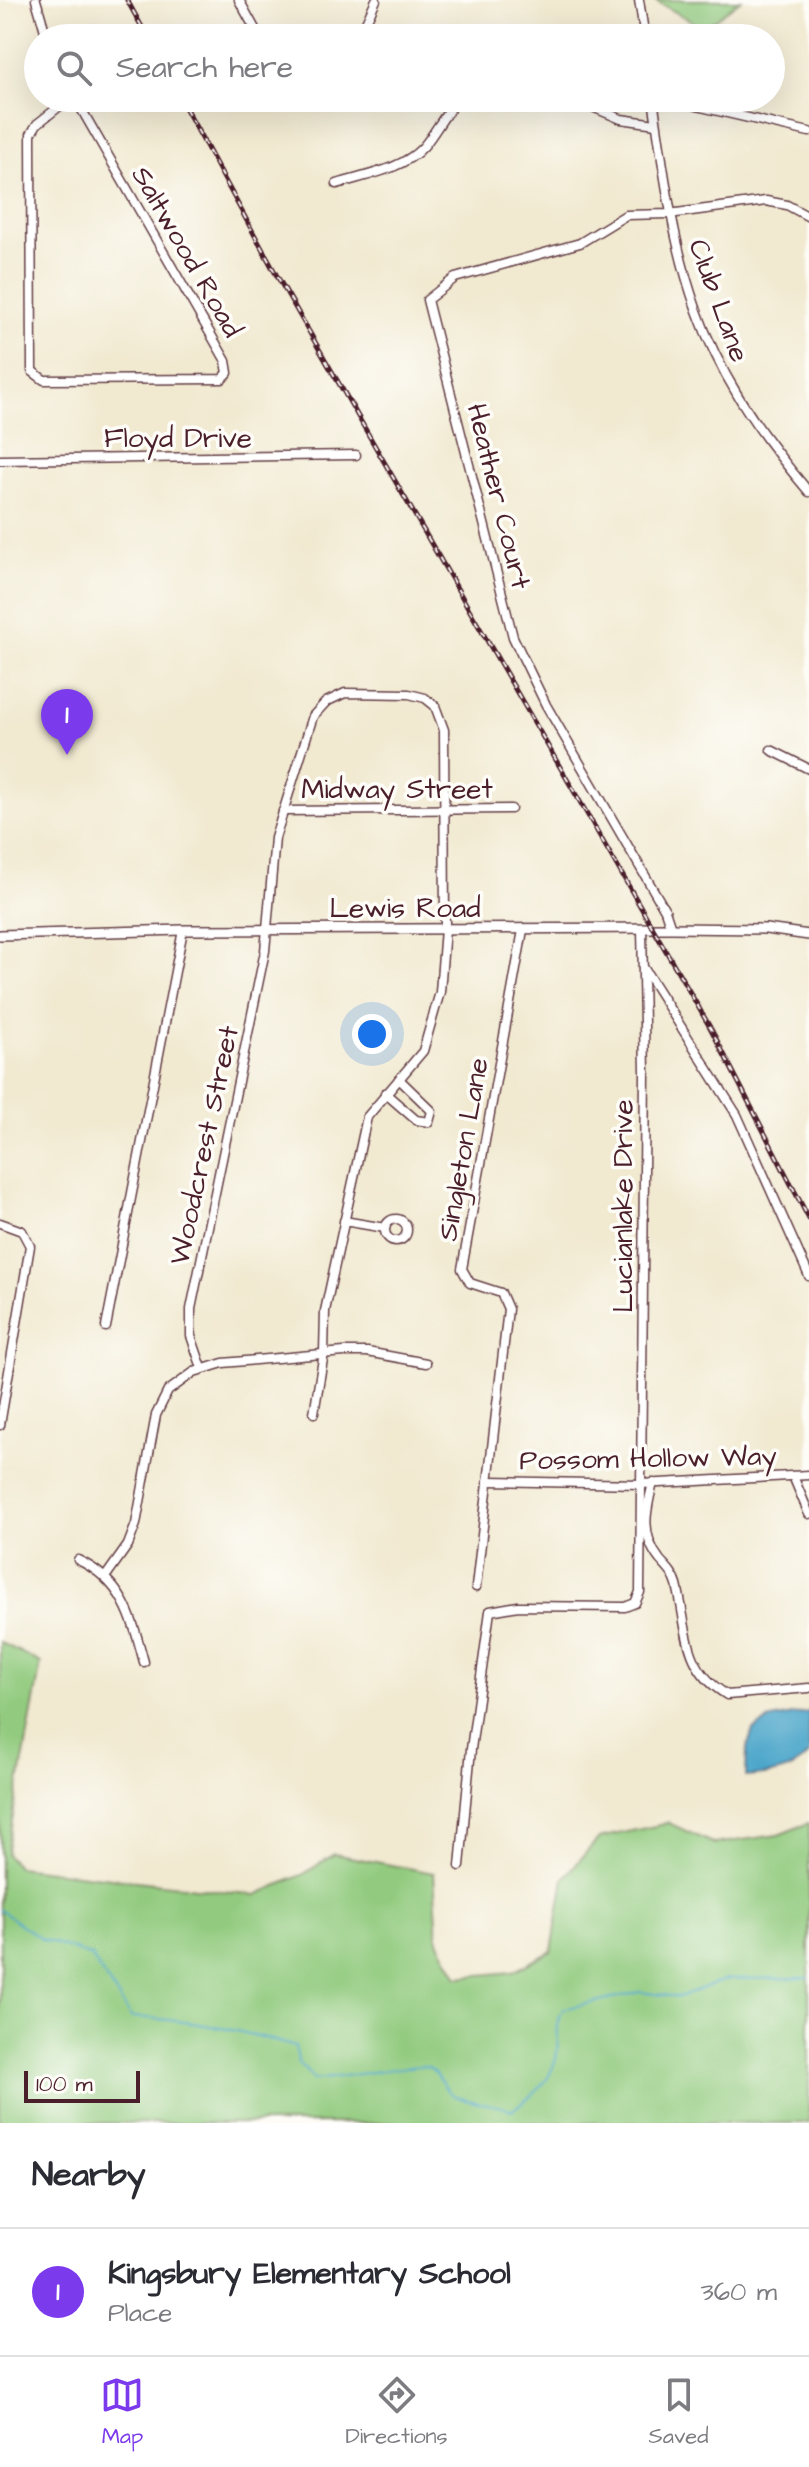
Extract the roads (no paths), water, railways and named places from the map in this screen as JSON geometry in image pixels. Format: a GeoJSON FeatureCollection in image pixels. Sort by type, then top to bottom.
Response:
{"type":"FeatureCollection","features":[{"type":"Feature","properties":{"kind":"street"},"geometry":{"type":"LineString","coordinates":[[36,0],[43,24]]}},
{"type":"Feature","properties":{"kind":"street"},"geometry":{"type":"LineString","coordinates":[[239,0],[252,24]]}},
{"type":"Feature","properties":{"kind":"street"},"geometry":{"type":"LineString","coordinates":[[361,24],[376,0]]}},
{"type":"Feature","properties":{"kind":"street"},"geometry":{"type":"LineString","coordinates":[[639,0],[643,24]]}},
{"type":"Feature","properties":{"kind":"street","name":"Saltwood Road"},"geometry":{"type":"LineString","coordinates":[[54,112],[37,124],[31,134],[32,371],[44,380],[222,379],[228,373],[226,361],[81,112]]}},
{"type":"Feature","properties":{"kind":"street"},"geometry":{"type":"LineString","coordinates":[[337,184],[409,159],[421,151],[446,112]]}},
{"type":"Feature","properties":{"kind":"street"},"geometry":{"type":"LineString","coordinates":[[604,112],[621,119],[656,124]]}},
{"type":"Feature","properties":{"kind":"street","name":"Club Lane"},"geometry":{"type":"LineString","coordinates":[[655,112],[669,214],[689,296],[714,357],[754,424],[809,492]]}},
{"type":"Feature","properties":{"kind":"street"},"geometry":{"type":"LineString","coordinates":[[723,112],[809,132]]}},
{"type":"Feature","properties":{"kind":"street","name":"Heather Court"},"geometry":{"type":"LineString","coordinates":[[671,928],[665,910],[546,705],[513,637],[472,469],[427,306],[431,293],[455,278],[580,243],[626,215],[669,214],[766,201],[787,205],[809,217]]}},
{"type":"Feature","properties":{"kind":"street","name":"Floyd Drive"},"geometry":{"type":"LineString","coordinates":[[0,460],[356,455]]}},
{"type":"Feature","properties":{"kind":"street","name":"Woodcrest Street"},"geometry":{"type":"LineString","coordinates":[[202,1368],[191,1336],[191,1309],[267,929],[272,855],[313,716],[326,702],[345,693],[409,694],[425,698],[435,706],[444,730],[445,929],[442,980],[432,1031],[418,1059],[367,1117],[325,1311],[324,1353],[314,1413]]}},
{"type":"Feature","properties":{"kind":"street"},"geometry":{"type":"LineString","coordinates":[[771,750],[809,769]]}},
{"type":"Feature","properties":{"kind":"street","name":"Midway Street"},"geometry":{"type":"LineString","coordinates":[[283,811],[511,809]]}},
{"type":"Feature","properties":{"kind":"street","name":"Lewis Road"},"geometry":{"type":"LineString","coordinates":[[0,935],[267,929],[671,928],[766,929],[809,935]]}},
{"type":"Feature","properties":{"kind":"street","name":"Lucianlake Drive"},"geometry":{"type":"LineString","coordinates":[[460,1866],[486,1618],[490,1611],[502,1607],[625,1607],[635,1603],[640,1592],[642,929]]}},
{"type":"Feature","properties":{"kind":"street"},"geometry":{"type":"LineString","coordinates":[[106,1327],[183,930]]}},
{"type":"Feature","properties":{"kind":"street","name":"Singleton Lane"},"geometry":{"type":"LineString","coordinates":[[476,1587],[508,1309],[501,1293],[470,1283],[462,1269],[523,930]]}},
{"type":"Feature","properties":{"kind":"street"},"geometry":{"type":"LineString","coordinates":[[643,966],[737,1115],[809,1276]]}},
{"type":"Feature","properties":{"kind":"street"},"geometry":{"type":"LineString","coordinates":[[385,1093],[420,1123],[429,1122],[432,1111],[399,1079]]}},
{"type":"Feature","properties":{"kind":"street"},"geometry":{"type":"LineString","coordinates":[[344,1221],[385,1228]]}},
{"type":"Feature","properties":{"kind":"street"},"geometry":{"type":"LineString","coordinates":[[0,1223],[22,1231],[30,1246],[0,1425]]}},
{"type":"Feature","properties":{"kind":"street"},"geometry":{"type":"LineString","coordinates":[[106,1576],[128,1545],[136,1524],[156,1415],[163,1398],[174,1385],[202,1368],[324,1353],[367,1352],[426,1363]]}},
{"type":"Feature","properties":{"kind":"street","name":"Possom Hollow Way"},"geometry":{"type":"LineString","coordinates":[[488,1481],[641,1484],[809,1475]]}},
{"type":"Feature","properties":{"kind":"street"},"geometry":{"type":"LineString","coordinates":[[793,1476],[809,1514]]}},
{"type":"Feature","properties":{"kind":"street"},"geometry":{"type":"LineString","coordinates":[[653,1483],[647,1509],[648,1540],[674,1577],[687,1644],[705,1677],[727,1695],[809,1688]]}},
{"type":"Feature","properties":{"kind":"street"},"geometry":{"type":"LineString","coordinates":[[78,1560],[106,1576],[124,1599],[144,1662]]}},
{"type":"Feature","properties":{"kind":"water"},"geometry":{"type":"Polygon","coordinates":[[[809,1712],[809,1754],[788,1769],[746,1777],[747,1748],[753,1730],[772,1719],[809,1712]]]}},
{"type":"Feature","properties":{"kind":"waterway"},"geometry":{"type":"LineString","coordinates":[[0,1910],[41,1939],[91,1956],[131,2017],[213,2026],[295,2047],[299,2063],[314,2080],[424,2066],[430,2068],[453,2095],[512,2110],[533,2094],[549,2075],[556,2058],[563,2009],[640,1992],[679,1997],[727,1979],[809,1978]]}},
{"type":"Feature","properties":{"kind":"railway"},"geometry":{"type":"LineString","coordinates":[[127,0],[140,24]]}},
{"type":"Feature","properties":{"kind":"railway"},"geometry":{"type":"LineString","coordinates":[[188,112],[277,276],[711,1029],[809,1219]]}},
{"type":"Feature","properties":{"kind":"place","name":"Kingsbury Elementary School"},"geometry":{"type":"Point","coordinates":[67,755]}}]}
